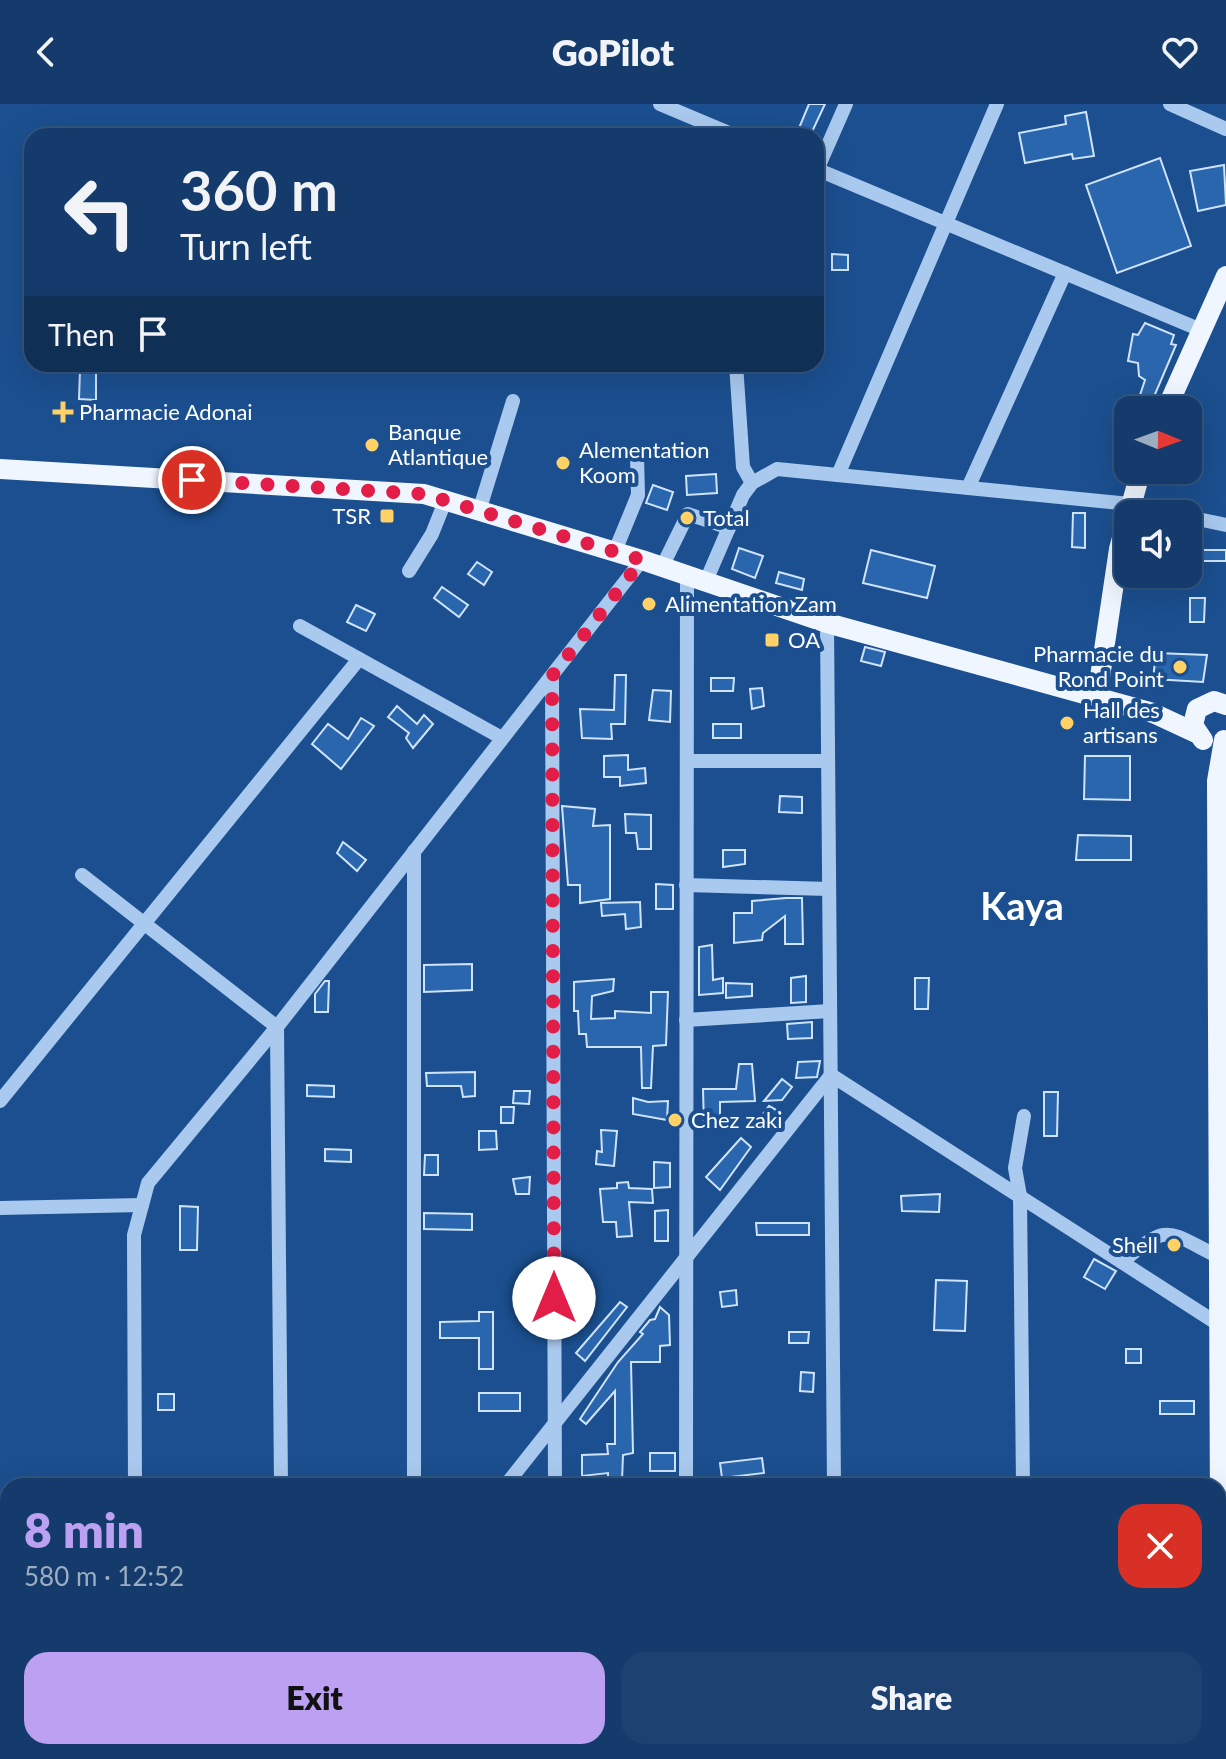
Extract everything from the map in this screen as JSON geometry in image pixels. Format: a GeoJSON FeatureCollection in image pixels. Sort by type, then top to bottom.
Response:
{"type":"FeatureCollection","features":[{"type":"Feature","properties":{"kind":"main road"},"geometry":{"type":"LineString","coordinates":[[1172,396],[1226,276]]}},
{"type":"Feature","properties":{"kind":"main road"},"geometry":{"type":"LineString","coordinates":[[0,469],[424,494],[480,508],[615,551],[827,623],[1153,713],[1213,738]]}},
{"type":"Feature","properties":{"kind":"main road"},"geometry":{"type":"LineString","coordinates":[[1097,697],[1114,579]]}},
{"type":"Feature","properties":{"kind":"main road"},"geometry":{"type":"LineString","coordinates":[[1153,713],[1197,709],[1214,701],[1226,705]]}},
{"type":"Feature","properties":{"kind":"main road"},"geometry":{"type":"LineString","coordinates":[[1197,709],[1193,717],[1213,738],[1217,781],[1221,1108],[1217,1256],[1222,1323],[1223,1478]]}},
{"type":"Feature","properties":{"kind":"street"},"geometry":{"type":"LineString","coordinates":[[660,104],[717,128]]}},
{"type":"Feature","properties":{"kind":"street"},"geometry":{"type":"LineString","coordinates":[[824,152],[846,104]]}},
{"type":"Feature","properties":{"kind":"street"},"geometry":{"type":"LineString","coordinates":[[838,475],[997,104]]}},
{"type":"Feature","properties":{"kind":"street"},"geometry":{"type":"LineString","coordinates":[[1170,104],[1226,129]]}},
{"type":"Feature","properties":{"kind":"street"},"geometry":{"type":"LineString","coordinates":[[824,173],[1201,330]]}},
{"type":"Feature","properties":{"kind":"street"},"geometry":{"type":"LineString","coordinates":[[968,488],[1065,273]]}},
{"type":"Feature","properties":{"kind":"street"},"geometry":{"type":"LineString","coordinates":[[737,372],[743,467],[752,483]]}},
{"type":"Feature","properties":{"kind":"street"},"geometry":{"type":"LineString","coordinates":[[480,508],[513,401]]}},
{"type":"Feature","properties":{"kind":"street"},"geometry":{"type":"LineString","coordinates":[[615,551],[638,495],[637,456]]}},
{"type":"Feature","properties":{"kind":"street"},"geometry":{"type":"LineString","coordinates":[[686,1478],[687,761],[697,578],[729,528],[752,483],[777,469],[1114,502]]}},
{"type":"Feature","properties":{"kind":"street"},"geometry":{"type":"LineString","coordinates":[[409,571],[432,534],[446,499]]}},
{"type":"Feature","properties":{"kind":"street"},"geometry":{"type":"LineString","coordinates":[[662,567],[688,514],[729,528]]}},
{"type":"Feature","properties":{"kind":"street"},"geometry":{"type":"LineString","coordinates":[[1202,520],[1226,525]]}},
{"type":"Feature","properties":{"kind":"street"},"geometry":{"type":"LineString","coordinates":[[135,1478],[134,1235],[148,1183],[277,1027],[642,560]]}},
{"type":"Feature","properties":{"kind":"street"},"geometry":{"type":"LineString","coordinates":[[827,623],[834,1478]]}},
{"type":"Feature","properties":{"kind":"street"},"geometry":{"type":"LineString","coordinates":[[300,626],[502,738]]}},
{"type":"Feature","properties":{"kind":"street"},"geometry":{"type":"LineString","coordinates":[[0,1101],[142,922],[359,659]]}},
{"type":"Feature","properties":{"kind":"street"},"geometry":{"type":"LineString","coordinates":[[552,676],[555,1478]]}},
{"type":"Feature","properties":{"kind":"street"},"geometry":{"type":"LineString","coordinates":[[687,761],[828,761]]}},
{"type":"Feature","properties":{"kind":"street"},"geometry":{"type":"LineString","coordinates":[[414,851],[414,1478]]}},
{"type":"Feature","properties":{"kind":"street"},"geometry":{"type":"LineString","coordinates":[[82,875],[277,1027]]}},
{"type":"Feature","properties":{"kind":"street"},"geometry":{"type":"LineString","coordinates":[[686,885],[829,889]]}},
{"type":"Feature","properties":{"kind":"street"},"geometry":{"type":"LineString","coordinates":[[686,1020],[830,1011]]}},
{"type":"Feature","properties":{"kind":"street"},"geometry":{"type":"LineString","coordinates":[[277,1027],[281,1478]]}},
{"type":"Feature","properties":{"kind":"street"},"geometry":{"type":"LineString","coordinates":[[511,1478],[831,1075]]}},
{"type":"Feature","properties":{"kind":"street"},"geometry":{"type":"LineString","coordinates":[[831,1075],[1222,1323]]}},
{"type":"Feature","properties":{"kind":"street"},"geometry":{"type":"LineString","coordinates":[[1023,1478],[1020,1196],[1015,1168],[1024,1116]]}},
{"type":"Feature","properties":{"kind":"street"},"geometry":{"type":"LineString","coordinates":[[0,1208],[142,1205]]}},
{"type":"Feature","properties":{"kind":"street"},"geometry":{"type":"LineString","coordinates":[[1122,1262],[1154,1234],[1169,1232],[1217,1256]]}},
{"type":"Feature","properties":{"kind":"building"},"geometry":{"type":"Polygon","coordinates":[[[809,104],[825,104],[814,128],[799,128],[809,104]]]}},
{"type":"Feature","properties":{"kind":"building"},"geometry":{"type":"Polygon","coordinates":[[[1086,112],[1094,156],[1073,159],[1072,154],[1025,163],[1019,133],[1066,124],[1065,116],[1086,112]]]}},
{"type":"Feature","properties":{"kind":"building"},"geometry":{"type":"Polygon","coordinates":[[[1160,158],[1191,246],[1117,273],[1086,185],[1160,158]]]}},
{"type":"Feature","properties":{"kind":"building"},"geometry":{"type":"Polygon","coordinates":[[[1224,165],[1226,205],[1198,211],[1190,171],[1224,165]]]}},
{"type":"Feature","properties":{"kind":"building"},"geometry":{"type":"Polygon","coordinates":[[[832,254],[848,255],[848,270],[832,270],[832,254]]]}},
{"type":"Feature","properties":{"kind":"building"},"geometry":{"type":"Polygon","coordinates":[[[1145,323],[1174,335],[1171,344],[1176,345],[1154,396],[1140,395],[1145,380],[1139,376],[1138,363],[1128,361],[1133,334],[1138,335],[1145,323]]]}},
{"type":"Feature","properties":{"kind":"building"},"geometry":{"type":"Polygon","coordinates":[[[80,372],[96,372],[96,400],[79,399],[80,372]]]}},
{"type":"Feature","properties":{"kind":"building"},"geometry":{"type":"Polygon","coordinates":[[[716,474],[717,493],[687,495],[686,476],[716,474]]]}},
{"type":"Feature","properties":{"kind":"building"},"geometry":{"type":"Polygon","coordinates":[[[653,485],[673,492],[667,510],[646,503],[653,485]]]}},
{"type":"Feature","properties":{"kind":"building"},"geometry":{"type":"Polygon","coordinates":[[[1073,513],[1085,513],[1085,548],[1072,547],[1073,513]]]}},
{"type":"Feature","properties":{"kind":"building"},"geometry":{"type":"Polygon","coordinates":[[[739,548],[763,556],[755,578],[732,569],[739,548]]]}},
{"type":"Feature","properties":{"kind":"building"},"geometry":{"type":"Polygon","coordinates":[[[871,550],[935,566],[927,598],[863,583],[871,550]]]}},
{"type":"Feature","properties":{"kind":"building"},"geometry":{"type":"Polygon","coordinates":[[[1202,550],[1226,550],[1226,561],[1202,561],[1202,550]]]}},
{"type":"Feature","properties":{"kind":"building"},"geometry":{"type":"Polygon","coordinates":[[[477,562],[492,572],[484,585],[468,574],[477,562]]]}},
{"type":"Feature","properties":{"kind":"building"},"geometry":{"type":"Polygon","coordinates":[[[779,572],[804,579],[802,590],[776,583],[779,572]]]}},
{"type":"Feature","properties":{"kind":"building"},"geometry":{"type":"Polygon","coordinates":[[[442,587],[468,605],[459,617],[434,598],[442,587]]]}},
{"type":"Feature","properties":{"kind":"building"},"geometry":{"type":"Polygon","coordinates":[[[1190,598],[1205,598],[1204,622],[1190,622],[1190,598]]]}},
{"type":"Feature","properties":{"kind":"building"},"geometry":{"type":"Polygon","coordinates":[[[356,605],[375,614],[366,631],[347,622],[356,605]]]}},
{"type":"Feature","properties":{"kind":"building"},"geometry":{"type":"Polygon","coordinates":[[[865,647],[885,652],[881,666],[861,661],[865,647]]]}},
{"type":"Feature","properties":{"kind":"building","name":"Pharmacie du Rond Point"},"geometry":{"type":"Polygon","coordinates":[[[1156,653],[1207,655],[1203,682],[1153,679],[1156,653]]]}},
{"type":"Feature","properties":{"kind":"building"},"geometry":{"type":"Polygon","coordinates":[[[615,675],[626,675],[625,724],[611,724],[612,739],[582,738],[580,709],[614,710],[615,675]]]}},
{"type":"Feature","properties":{"kind":"building"},"geometry":{"type":"Polygon","coordinates":[[[711,678],[734,678],[733,691],[711,691],[711,678]]]}},
{"type":"Feature","properties":{"kind":"building"},"geometry":{"type":"Polygon","coordinates":[[[762,688],[764,706],[752,709],[750,689],[762,688]]]}},
{"type":"Feature","properties":{"kind":"building"},"geometry":{"type":"Polygon","coordinates":[[[653,690],[671,691],[670,722],[649,720],[653,690]]]}},
{"type":"Feature","properties":{"kind":"building"},"geometry":{"type":"Polygon","coordinates":[[[397,706],[417,724],[424,715],[433,724],[413,748],[406,738],[409,733],[388,717],[397,706]]]}},
{"type":"Feature","properties":{"kind":"building"},"geometry":{"type":"Polygon","coordinates":[[[361,718],[374,726],[341,769],[312,744],[328,724],[348,739],[361,718]]]}},
{"type":"Feature","properties":{"kind":"building"},"geometry":{"type":"Polygon","coordinates":[[[713,724],[741,724],[741,738],[713,738],[713,724]]]}},
{"type":"Feature","properties":{"kind":"building"},"geometry":{"type":"Polygon","coordinates":[[[628,755],[628,770],[645,768],[646,783],[620,786],[620,777],[604,777],[604,756],[628,755]]]}},
{"type":"Feature","properties":{"kind":"building"},"geometry":{"type":"Polygon","coordinates":[[[1085,756],[1130,756],[1130,800],[1084,799],[1085,756]]]}},
{"type":"Feature","properties":{"kind":"building"},"geometry":{"type":"Polygon","coordinates":[[[780,796],[802,797],[802,813],[779,812],[780,796]]]}},
{"type":"Feature","properties":{"kind":"building"},"geometry":{"type":"Polygon","coordinates":[[[562,806],[595,809],[593,826],[610,825],[610,899],[580,903],[580,885],[568,885],[562,806]]]}},
{"type":"Feature","properties":{"kind":"building"},"geometry":{"type":"Polygon","coordinates":[[[625,814],[651,815],[651,849],[638,849],[636,833],[626,833],[625,814]]]}},
{"type":"Feature","properties":{"kind":"building"},"geometry":{"type":"Polygon","coordinates":[[[1078,835],[1131,836],[1131,860],[1076,860],[1078,835]]]}},
{"type":"Feature","properties":{"kind":"building"},"geometry":{"type":"Polygon","coordinates":[[[343,842],[366,860],[357,871],[337,853],[343,842]]]}},
{"type":"Feature","properties":{"kind":"building"},"geometry":{"type":"Polygon","coordinates":[[[723,850],[745,850],[745,864],[723,867],[723,850]]]}},
{"type":"Feature","properties":{"kind":"building"},"geometry":{"type":"Polygon","coordinates":[[[656,884],[673,885],[673,909],[656,909],[656,884]]]}},
{"type":"Feature","properties":{"kind":"building"},"geometry":{"type":"Polygon","coordinates":[[[802,898],[803,944],[785,944],[785,916],[763,933],[762,940],[734,943],[734,913],[752,913],[752,901],[802,898]]]}},
{"type":"Feature","properties":{"kind":"building"},"geometry":{"type":"Polygon","coordinates":[[[640,902],[641,927],[626,929],[625,914],[602,916],[601,903],[640,902]]]}},
{"type":"Feature","properties":{"kind":"building"},"geometry":{"type":"Polygon","coordinates":[[[712,945],[713,980],[723,978],[723,993],[699,995],[699,947],[712,945]]]}},
{"type":"Feature","properties":{"kind":"building"},"geometry":{"type":"Polygon","coordinates":[[[472,964],[472,990],[424,992],[424,965],[472,964]]]}},
{"type":"Feature","properties":{"kind":"building"},"geometry":{"type":"Polygon","coordinates":[[[806,976],[806,1002],[791,1003],[791,978],[806,976]]]}},
{"type":"Feature","properties":{"kind":"building"},"geometry":{"type":"Polygon","coordinates":[[[915,978],[929,978],[928,1009],[915,1009],[915,978]]]}},
{"type":"Feature","properties":{"kind":"building"},"geometry":{"type":"Polygon","coordinates":[[[614,979],[613,991],[592,996],[591,1019],[615,1018],[615,1011],[651,1013],[651,992],[668,992],[666,1045],[653,1046],[651,1088],[642,1088],[641,1047],[587,1047],[586,1034],[579,1034],[578,1011],[574,1011],[574,982],[614,979]]]}},
{"type":"Feature","properties":{"kind":"building"},"geometry":{"type":"Polygon","coordinates":[[[325,981],[329,981],[328,1012],[315,1012],[315,994],[325,981]]]}},
{"type":"Feature","properties":{"kind":"building"},"geometry":{"type":"Polygon","coordinates":[[[726,983],[752,984],[752,996],[726,998],[726,983]]]}},
{"type":"Feature","properties":{"kind":"building"},"geometry":{"type":"Polygon","coordinates":[[[812,1022],[812,1038],[788,1039],[787,1024],[812,1022]]]}},
{"type":"Feature","properties":{"kind":"building"},"geometry":{"type":"Polygon","coordinates":[[[820,1061],[817,1077],[796,1078],[798,1062],[820,1061]]]}},
{"type":"Feature","properties":{"kind":"building"},"geometry":{"type":"Polygon","coordinates":[[[739,1064],[752,1064],[755,1101],[720,1102],[720,1125],[704,1126],[703,1089],[736,1089],[739,1064]]]}},
{"type":"Feature","properties":{"kind":"building"},"geometry":{"type":"Polygon","coordinates":[[[475,1072],[475,1096],[463,1097],[461,1086],[427,1086],[426,1073],[475,1072]]]}},
{"type":"Feature","properties":{"kind":"building"},"geometry":{"type":"Polygon","coordinates":[[[782,1079],[792,1087],[782,1100],[764,1101],[782,1079]]]}},
{"type":"Feature","properties":{"kind":"building"},"geometry":{"type":"Polygon","coordinates":[[[307,1085],[334,1086],[334,1097],[307,1096],[307,1085]]]}},
{"type":"Feature","properties":{"kind":"building"},"geometry":{"type":"Polygon","coordinates":[[[514,1091],[530,1091],[529,1104],[513,1103],[514,1091]]]}},
{"type":"Feature","properties":{"kind":"building"},"geometry":{"type":"Polygon","coordinates":[[[1044,1092],[1058,1092],[1057,1136],[1044,1136],[1044,1092]]]}},
{"type":"Feature","properties":{"kind":"building"},"geometry":{"type":"Polygon","coordinates":[[[633,1098],[648,1102],[668,1101],[667,1120],[633,1114],[633,1098]]]}},
{"type":"Feature","properties":{"kind":"building"},"geometry":{"type":"Polygon","coordinates":[[[769,1106],[780,1112],[772,1125],[759,1119],[769,1106]]]}},
{"type":"Feature","properties":{"kind":"building"},"geometry":{"type":"Polygon","coordinates":[[[501,1107],[514,1107],[513,1123],[501,1123],[501,1107]]]}},
{"type":"Feature","properties":{"kind":"building"},"geometry":{"type":"Polygon","coordinates":[[[601,1130],[617,1131],[614,1166],[596,1164],[597,1151],[602,1152],[601,1130]]]}},
{"type":"Feature","properties":{"kind":"building"},"geometry":{"type":"Polygon","coordinates":[[[479,1131],[496,1131],[497,1149],[479,1150],[479,1131]]]}},
{"type":"Feature","properties":{"kind":"building"},"geometry":{"type":"Polygon","coordinates":[[[741,1138],[751,1147],[720,1190],[706,1177],[741,1138]]]}},
{"type":"Feature","properties":{"kind":"building"},"geometry":{"type":"Polygon","coordinates":[[[325,1149],[351,1150],[351,1162],[325,1161],[325,1149]]]}},
{"type":"Feature","properties":{"kind":"building"},"geometry":{"type":"Polygon","coordinates":[[[425,1155],[438,1155],[438,1175],[424,1175],[425,1155]]]}},
{"type":"Feature","properties":{"kind":"building"},"geometry":{"type":"Polygon","coordinates":[[[654,1162],[670,1163],[670,1187],[654,1188],[654,1162]]]}},
{"type":"Feature","properties":{"kind":"building"},"geometry":{"type":"Polygon","coordinates":[[[530,1177],[529,1194],[516,1194],[513,1179],[530,1177]]]}},
{"type":"Feature","properties":{"kind":"building"},"geometry":{"type":"Polygon","coordinates":[[[628,1182],[629,1188],[652,1189],[653,1203],[629,1202],[632,1236],[617,1237],[616,1222],[603,1222],[600,1189],[617,1188],[617,1183],[628,1182]]]}},
{"type":"Feature","properties":{"kind":"building"},"geometry":{"type":"Polygon","coordinates":[[[940,1194],[939,1212],[902,1211],[901,1196],[940,1194]]]}},
{"type":"Feature","properties":{"kind":"building"},"geometry":{"type":"Polygon","coordinates":[[[180,1206],[198,1207],[197,1250],[180,1250],[180,1206]]]}},
{"type":"Feature","properties":{"kind":"building"},"geometry":{"type":"Polygon","coordinates":[[[668,1210],[668,1241],[655,1241],[655,1211],[668,1210]]]}},
{"type":"Feature","properties":{"kind":"building"},"geometry":{"type":"Polygon","coordinates":[[[424,1213],[472,1214],[472,1230],[424,1229],[424,1213]]]}},
{"type":"Feature","properties":{"kind":"building"},"geometry":{"type":"Polygon","coordinates":[[[756,1223],[809,1223],[809,1235],[757,1235],[756,1223]]]}},
{"type":"Feature","properties":{"kind":"building"},"geometry":{"type":"Polygon","coordinates":[[[1094,1259],[1116,1271],[1105,1289],[1084,1277],[1094,1259]]]}},
{"type":"Feature","properties":{"kind":"building"},"geometry":{"type":"Polygon","coordinates":[[[566,1271],[583,1271],[583,1293],[566,1293],[566,1271]]]}},
{"type":"Feature","properties":{"kind":"building"},"geometry":{"type":"Polygon","coordinates":[[[936,1280],[967,1281],[965,1331],[934,1330],[936,1280]]]}},
{"type":"Feature","properties":{"kind":"building"},"geometry":{"type":"Polygon","coordinates":[[[736,1290],[737,1305],[722,1307],[720,1292],[736,1290]]]}},
{"type":"Feature","properties":{"kind":"building"},"geometry":{"type":"Polygon","coordinates":[[[620,1302],[627,1307],[585,1361],[576,1353],[620,1302]]]}},
{"type":"Feature","properties":{"kind":"building"},"geometry":{"type":"Polygon","coordinates":[[[660,1307],[669,1315],[670,1345],[660,1346],[660,1362],[631,1362],[633,1453],[623,1455],[622,1478],[608,1478],[608,1473],[582,1476],[582,1455],[608,1454],[607,1444],[615,1444],[615,1391],[586,1424],[580,1419],[618,1362],[643,1334],[640,1332],[650,1320],[655,1319],[660,1307]]]}},
{"type":"Feature","properties":{"kind":"building"},"geometry":{"type":"Polygon","coordinates":[[[479,1312],[493,1312],[493,1369],[479,1369],[479,1338],[440,1338],[440,1322],[479,1321],[479,1312]]]}},
{"type":"Feature","properties":{"kind":"building"},"geometry":{"type":"Polygon","coordinates":[[[789,1332],[809,1332],[808,1343],[789,1343],[789,1332]]]}},
{"type":"Feature","properties":{"kind":"building"},"geometry":{"type":"Polygon","coordinates":[[[1126,1349],[1141,1349],[1141,1363],[1126,1363],[1126,1349]]]}},
{"type":"Feature","properties":{"kind":"building"},"geometry":{"type":"Polygon","coordinates":[[[801,1372],[814,1373],[813,1392],[800,1391],[801,1372]]]}},
{"type":"Feature","properties":{"kind":"building"},"geometry":{"type":"Polygon","coordinates":[[[479,1393],[520,1393],[520,1411],[479,1411],[479,1393]]]}},
{"type":"Feature","properties":{"kind":"building"},"geometry":{"type":"Polygon","coordinates":[[[158,1394],[174,1394],[174,1410],[158,1410],[158,1394]]]}},
{"type":"Feature","properties":{"kind":"building"},"geometry":{"type":"Polygon","coordinates":[[[1160,1401],[1194,1401],[1194,1414],[1160,1414],[1160,1401]]]}},
{"type":"Feature","properties":{"kind":"building"},"geometry":{"type":"Polygon","coordinates":[[[650,1453],[675,1453],[675,1471],[650,1471],[650,1453]]]}},
{"type":"Feature","properties":{"kind":"building"},"geometry":{"type":"Polygon","coordinates":[[[762,1458],[764,1473],[722,1478],[720,1463],[762,1458]]]}},
{"type":"Feature","properties":{"kind":"place","name":"Pharmacie Adonai"},"geometry":{"type":"Point","coordinates":[63,412]}},
{"type":"Feature","properties":{"kind":"place","name":"Banque Atlantique"},"geometry":{"type":"Point","coordinates":[372,445]}},
{"type":"Feature","properties":{"kind":"place","name":"Alementation Koom"},"geometry":{"type":"Point","coordinates":[563,463]}},
{"type":"Feature","properties":{"kind":"place","name":"TSR"},"geometry":{"type":"Point","coordinates":[387,516]}},
{"type":"Feature","properties":{"kind":"place","name":"Total"},"geometry":{"type":"Point","coordinates":[687,518]}},
{"type":"Feature","properties":{"kind":"place","name":"Alimentation Zam"},"geometry":{"type":"Point","coordinates":[649,604]}},
{"type":"Feature","properties":{"kind":"place","name":"OA"},"geometry":{"type":"Point","coordinates":[772,640]}},
{"type":"Feature","properties":{"kind":"place","name":"Pharmacie du Rond Point"},"geometry":{"type":"Point","coordinates":[1180,667]}},
{"type":"Feature","properties":{"kind":"place","name":"Hall des artisans"},"geometry":{"type":"Point","coordinates":[1067,723]}},
{"type":"Feature","properties":{"kind":"place","name":"Chez zaki"},"geometry":{"type":"Point","coordinates":[675,1120]}},
{"type":"Feature","properties":{"kind":"place","name":"Shell"},"geometry":{"type":"Point","coordinates":[1174,1245]}},
{"type":"Feature","properties":{"kind":"district","name":"Kaya"},"geometry":{"type":"Point","coordinates":[1022,907]}},
{"type":"Feature","properties":{"kind":"route"},"geometry":{"type":"LineString","coordinates":[[192,480],[424,494],[480,508],[642,560],[552,676],[554,1298]]}}]}
